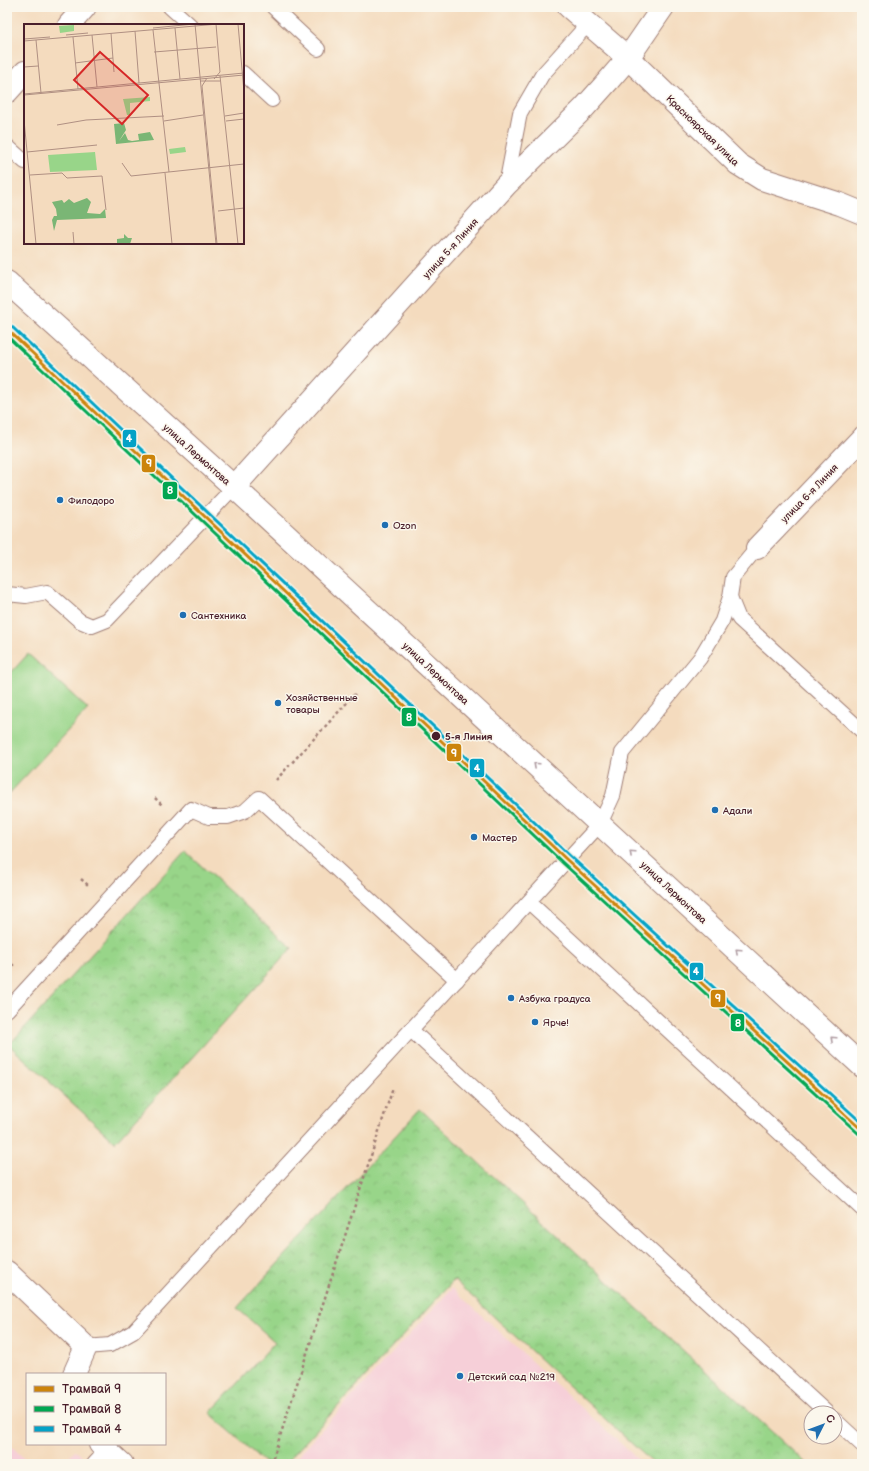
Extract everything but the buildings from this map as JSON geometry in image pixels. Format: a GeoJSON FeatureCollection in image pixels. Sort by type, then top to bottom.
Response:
{"type":"FeatureCollection","features":[{"type":"Feature","properties":{"kind":"street"},"geometry":{"type":"LineString","coordinates":[[70,24],[85,7]]}},
{"type":"Feature","properties":{"kind":"street","name":"Красноярская улица"},"geometry":{"type":"LineString","coordinates":[[569,7],[628,58],[738,164],[762,179],[840,204],[862,213]]}},
{"type":"Feature","properties":{"kind":"street","name":"улица 5-я Линия"},"geometry":{"type":"LineString","coordinates":[[234,487],[506,185],[584,108],[628,58],[663,7]]}},
{"type":"Feature","properties":{"kind":"street"},"geometry":{"type":"LineString","coordinates":[[7,92],[24,73]]}},
{"type":"Feature","properties":{"kind":"street","name":"улица Лермонтова"},"geometry":{"type":"LineString","coordinates":[[7,282],[234,487],[862,1066]]}},
{"type":"Feature","properties":{"kind":"street","name":"улица 6-я Линия"},"geometry":{"type":"LineString","coordinates":[[757,548],[862,438]]}},
{"type":"Feature","properties":{"kind":"street"},"geometry":{"type":"LineString","coordinates":[[7,1272],[86,1347],[74,1373]]}},
{"type":"Feature","properties":{"kind":"lane"},"geometry":{"type":"LineString","coordinates":[[170,7],[189,24]]}},
{"type":"Feature","properties":{"kind":"lane"},"geometry":{"type":"LineString","coordinates":[[273,7],[318,49]]}},
{"type":"Feature","properties":{"kind":"lane"},"geometry":{"type":"LineString","coordinates":[[506,185],[520,113],[542,75],[588,24]]}},
{"type":"Feature","properties":{"kind":"lane"},"geometry":{"type":"LineString","coordinates":[[244,75],[272,100]]}},
{"type":"Feature","properties":{"kind":"lane"},"geometry":{"type":"LineString","coordinates":[[7,146],[24,161]]}},
{"type":"Feature","properties":{"kind":"lane"},"geometry":{"type":"LineString","coordinates":[[7,594],[26,596],[47,592],[80,620],[92,626],[107,620],[234,487]]}},
{"type":"Feature","properties":{"kind":"lane"},"geometry":{"type":"LineString","coordinates":[[86,1347],[110,1345],[133,1332],[600,824],[613,796],[622,753],[700,658],[722,621],[730,597],[733,577],[757,548]]}},
{"type":"Feature","properties":{"kind":"lane"},"geometry":{"type":"LineString","coordinates":[[730,597],[739,619],[862,731]]}},
{"type":"Feature","properties":{"kind":"lane"},"geometry":{"type":"LineString","coordinates":[[7,1010],[191,809],[208,817],[228,818],[246,811],[259,798],[457,980]]}},
{"type":"Feature","properties":{"kind":"lane"},"geometry":{"type":"LineString","coordinates":[[529,902],[862,1209]]}},
{"type":"Feature","properties":{"kind":"lane"},"geometry":{"type":"LineString","coordinates":[[411,1030],[818,1405]]}},
{"type":"Feature","properties":{"kind":"lane"},"geometry":{"type":"LineString","coordinates":[[843,1427],[862,1445]]}},
{"type":"Feature","properties":{"kind":"path"},"geometry":{"type":"LineString","coordinates":[[259,798],[355,694]]}},
{"type":"Feature","properties":{"kind":"path"},"geometry":{"type":"LineString","coordinates":[[271,1464],[394,1083]]}},
{"type":"Feature","properties":{"kind":"shaded area","name":"Детский сад №219"},"geometry":{"type":"Polygon","coordinates":[[[452,1288],[643,1464],[290,1464],[452,1288]]]}},
{"type":"Feature","properties":{"kind":"shaded area"},"geometry":{"type":"Polygon","coordinates":[[[7,1442],[30,1464],[7,1464],[7,1442]]]}},
{"type":"Feature","properties":{"kind":"shaded area"},"geometry":{"type":"Polygon","coordinates":[[[75,1450],[90,1464],[62,1464],[75,1450]]]}},
{"type":"Feature","properties":{"kind":"green space"},"geometry":{"type":"Polygon","coordinates":[[[28,654],[88,709],[7,796],[7,677],[28,654]]]}},
{"type":"Feature","properties":{"kind":"green space"},"geometry":{"type":"Polygon","coordinates":[[[185,851],[292,948],[115,1142],[9,1045],[185,851]]]}},
{"type":"Feature","properties":{"kind":"green space"},"geometry":{"type":"Polygon","coordinates":[[[420,1109],[807,1464],[654,1464],[454,1280],[285,1464],[266,1464],[210,1413],[275,1342],[237,1308],[420,1109]]]}},
{"type":"Feature","properties":{"kind":"tram line","name":"4"},"geometry":{"type":"LineString","coordinates":[[10,325],[570,856],[862,1123]]}},
{"type":"Feature","properties":{"kind":"tram line","name":"9"},"geometry":{"type":"LineString","coordinates":[[7,329],[567,860],[862,1130]]}},
{"type":"Feature","properties":{"kind":"tram line","name":"8"},"geometry":{"type":"LineString","coordinates":[[7,336],[564,864],[859,1134]]}},
{"type":"Feature","properties":{"kind":"place","name":"Филодоро"},"geometry":{"type":"Point","coordinates":[60,500]}},
{"type":"Feature","properties":{"kind":"place","name":"Ozon"},"geometry":{"type":"Point","coordinates":[385,525]}},
{"type":"Feature","properties":{"kind":"place","name":"Сантехника"},"geometry":{"type":"Point","coordinates":[183,615]}},
{"type":"Feature","properties":{"kind":"place","name":"Хозяйственные товары"},"geometry":{"type":"Point","coordinates":[278,703]}},
{"type":"Feature","properties":{"kind":"place","name":"5-я Линия"},"geometry":{"type":"Point","coordinates":[436,736]}},
{"type":"Feature","properties":{"kind":"place","name":"Адали"},"geometry":{"type":"Point","coordinates":[715,810]}},
{"type":"Feature","properties":{"kind":"place","name":"Мастер"},"geometry":{"type":"Point","coordinates":[474,837]}},
{"type":"Feature","properties":{"kind":"place","name":"Азбука градуса"},"geometry":{"type":"Point","coordinates":[511,998]}},
{"type":"Feature","properties":{"kind":"place","name":"Ярче!"},"geometry":{"type":"Point","coordinates":[535,1022]}},
{"type":"Feature","properties":{"kind":"place","name":"Детский сад №219"},"geometry":{"type":"Point","coordinates":[460,1376]}}]}
